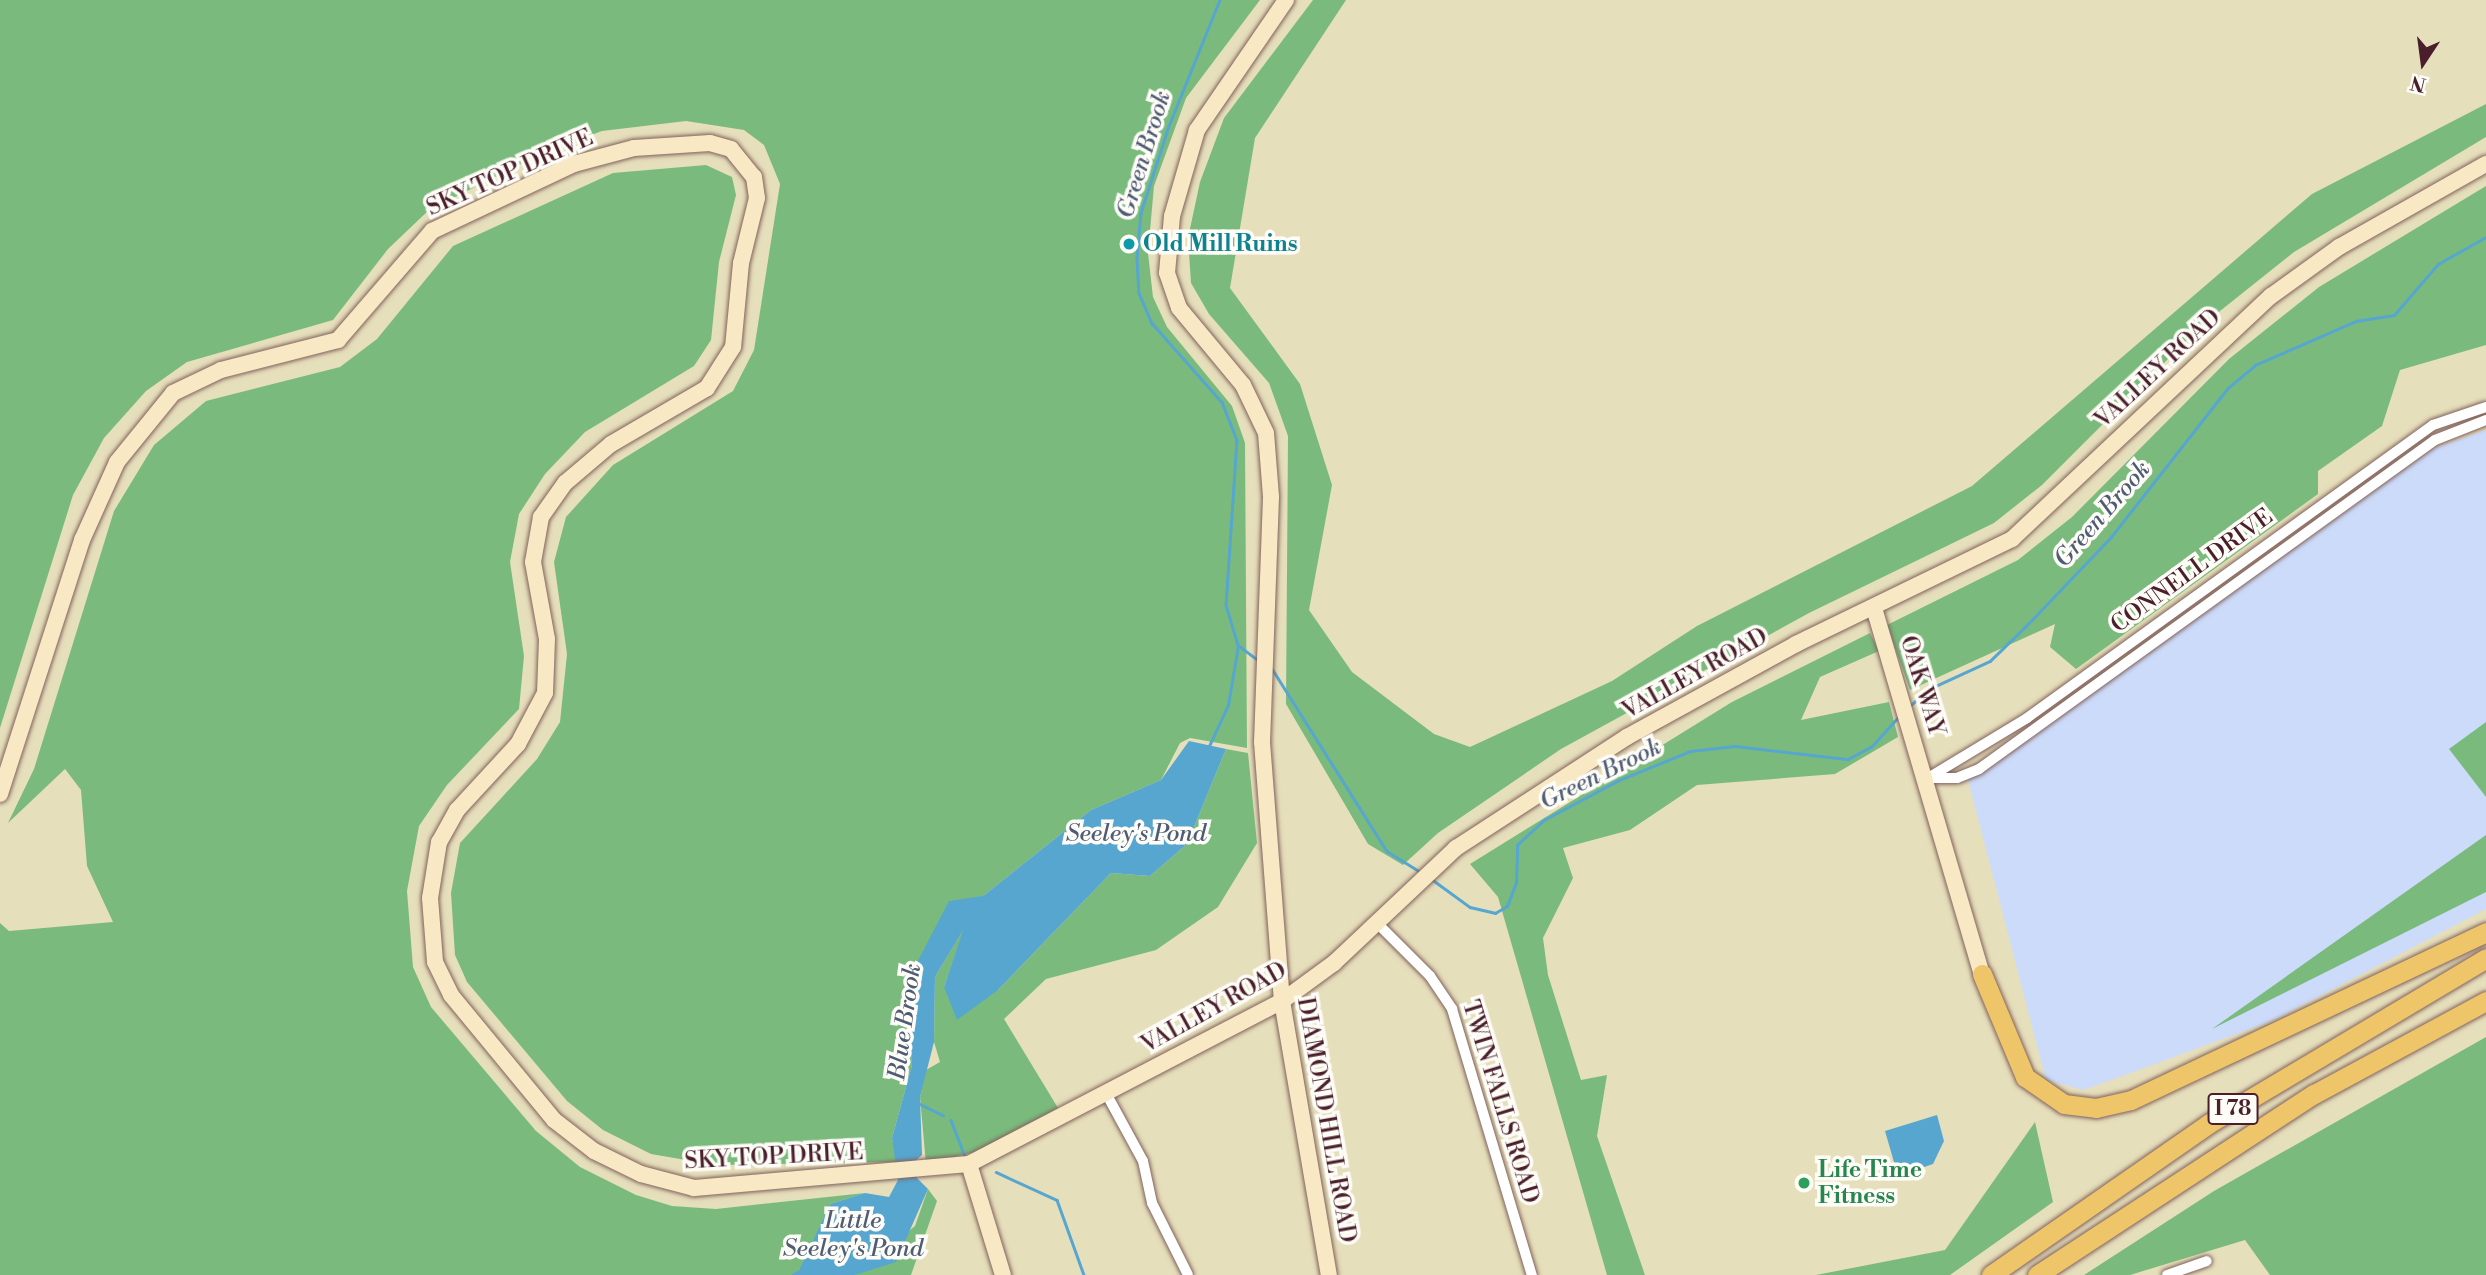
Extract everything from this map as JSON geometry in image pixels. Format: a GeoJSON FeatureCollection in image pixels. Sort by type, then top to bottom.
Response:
{"type":"FeatureCollection","features":[{"type":"Feature","properties":{"kind":"highway"},"geometry":{"type":"LineString","coordinates":[[1982,974],[2025,1077],[2064,1104],[2096,1108],[2131,1100],[2486,932]]}},
{"type":"Feature","properties":{"kind":"highway","name":"I 78"},"geometry":{"type":"LineString","coordinates":[[1991,1275],[2208,1124],[2486,958]]}},
{"type":"Feature","properties":{"kind":"highway","name":"I 78"},"geometry":{"type":"LineString","coordinates":[[2037,1275],[2314,1094],[2486,1001]]}},
{"type":"Feature","properties":{"kind":"main road","name":"DIAMOND HILL ROAD"},"geometry":{"type":"LineString","coordinates":[[1286,0],[1197,130],[1180,177],[1167,258],[1179,308],[1243,385],[1266,433],[1271,497],[1262,679],[1282,1000],[1329,1275]]}},
{"type":"Feature","properties":{"kind":"main road","name":"SKY TOP DRIVE"},"geometry":{"type":"LineString","coordinates":[[0,794],[82,540],[117,462],[173,393],[221,370],[338,340],[432,231],[574,164],[634,148],[710,143],[731,149],[754,177],[757,198],[741,264],[733,347],[706,387],[611,444],[565,483],[541,517],[533,562],[547,639],[545,693],[518,744],[457,810],[439,842],[430,898],[432,949],[452,995],[522,1085],[576,1138],[619,1164],[694,1188],[896,1173]]}},
{"type":"Feature","properties":{"kind":"main road","name":"VALLEY ROAD"},"geometry":{"type":"LineString","coordinates":[[896,1173],[969,1164],[1107,1095],[1282,1000],[1377,923],[1435,866],[1628,737],[2020,533],[2271,296],[2350,240],[2486,164]]}},
{"type":"Feature","properties":{"kind":"main road","name":"OAK WAY"},"geometry":{"type":"LineString","coordinates":[[1874,608],[1928,778]]}},
{"type":"Feature","properties":{"kind":"main road"},"geometry":{"type":"LineString","coordinates":[[1928,778],[1982,974]]}},
{"type":"Feature","properties":{"kind":"main road"},"geometry":{"type":"LineString","coordinates":[[969,1164],[1003,1275]]}},
{"type":"Feature","properties":{"kind":"street","name":"CONNELL DRIVE"},"geometry":{"type":"LineString","coordinates":[[1928,778],[2027,718],[2432,425],[2486,407]]}},
{"type":"Feature","properties":{"kind":"street","name":"CONNELL DRIVE"},"geometry":{"type":"LineString","coordinates":[[1928,778],[1957,778],[1979,769],[2435,440],[2486,420]]}},
{"type":"Feature","properties":{"kind":"street","name":"TWIN FALLS ROAD"},"geometry":{"type":"LineString","coordinates":[[1377,923],[1430,976],[1452,1009],[1532,1275]]}},
{"type":"Feature","properties":{"kind":"street"},"geometry":{"type":"LineString","coordinates":[[1107,1095],[1143,1161],[1152,1203],[1188,1275]]}},
{"type":"Feature","properties":{"kind":"street"},"geometry":{"type":"LineString","coordinates":[[2167,1275],[2207,1261]]}},
{"type":"Feature","properties":{"kind":"shaded area"},"geometry":{"type":"Polygon","coordinates":[[[2486,430],[2486,909],[2272,1021],[2084,1090],[2046,1080],[1968,780],[2434,448],[2486,430]]]}},
{"type":"Feature","properties":{"kind":"green space"},"geometry":{"type":"Polygon","coordinates":[[[0,0],[1260,0],[1186,98],[1154,186],[1148,253],[1153,297],[1167,327],[1232,406],[1245,443],[1247,748],[1190,738],[1180,743],[1161,780],[1091,810],[983,896],[911,974],[912,1065],[892,1138],[897,1162],[715,1165],[651,1154],[603,1130],[567,1101],[467,982],[455,955],[451,893],[460,843],[537,759],[560,722],[567,654],[554,562],[566,517],[613,465],[733,391],[754,350],[780,184],[764,145],[744,130],[686,121],[602,131],[543,153],[429,210],[388,249],[333,320],[187,362],[146,391],[104,438],[73,495],[0,728],[0,0]]]}},
{"type":"Feature","properties":{"kind":"green space"},"geometry":{"type":"Polygon","coordinates":[[[1313,0],[1346,0],[1255,138],[1230,288],[1300,384],[1332,485],[1309,610],[1352,672],[1434,734],[1470,747],[1612,681],[1697,626],[1972,486],[2312,194],[2486,104],[2486,137],[2294,252],[2200,327],[2042,485],[1994,523],[1809,613],[1561,749],[1438,833],[1403,865],[1368,844],[1286,704],[1288,436],[1269,383],[1209,314],[1191,283],[1188,238],[1200,182],[1224,118],[1313,0]]]}},
{"type":"Feature","properties":{"kind":"green space"},"geometry":{"type":"Polygon","coordinates":[[[706,165],[732,177],[736,195],[719,262],[711,340],[694,366],[585,432],[545,474],[519,514],[510,562],[524,656],[519,709],[447,785],[419,826],[407,891],[413,967],[431,1007],[536,1131],[580,1167],[636,1195],[672,1206],[716,1209],[865,1193],[830,1204],[798,1275],[0,1275],[0,923],[9,931],[113,922],[87,866],[81,790],[65,769],[8,823],[34,769],[114,511],[154,445],[206,401],[340,367],[377,339],[453,246],[613,173],[706,165]]]}},
{"type":"Feature","properties":{"kind":"green space"},"geometry":{"type":"Polygon","coordinates":[[[2486,186],[2486,345],[2400,370],[2382,426],[2318,471],[2318,494],[2076,669],[2050,647],[2055,624],[1910,690],[1887,625],[2018,560],[2072,517],[2229,359],[2319,287],[2486,186]]]}},
{"type":"Feature","properties":{"kind":"green space"},"geometry":{"type":"Polygon","coordinates":[[[1870,633],[1879,651],[1820,677],[1801,720],[1889,702],[1898,737],[1835,774],[1697,785],[1630,830],[1563,848],[1573,878],[1543,938],[1548,975],[1581,1080],[1607,1075],[1597,1136],[1645,1275],[1607,1275],[1498,897],[1470,864],[1732,702],[1870,633]]]}},
{"type":"Feature","properties":{"kind":"green space"},"geometry":{"type":"Polygon","coordinates":[[[2486,722],[2486,797],[2449,749],[2486,722]]]}},
{"type":"Feature","properties":{"kind":"green space"},"geometry":{"type":"Polygon","coordinates":[[[1226,749],[1248,753],[1257,843],[1218,907],[1156,950],[1046,979],[1004,1019],[1058,1108],[975,1152],[926,1164],[920,1097],[926,1070],[940,1062],[934,1042],[935,977],[965,926],[944,987],[998,990],[1111,873],[1150,876],[1187,844],[1226,749]]]}},
{"type":"Feature","properties":{"kind":"green space"},"geometry":{"type":"Polygon","coordinates":[[[2486,835],[2486,892],[2212,1029],[2486,835]]]}},
{"type":"Feature","properties":{"kind":"green space"},"geometry":{"type":"Polygon","coordinates":[[[2486,1037],[2486,1275],[2270,1275],[2245,1240],[2130,1275],[2084,1275],[2214,1191],[2486,1037]]]}},
{"type":"Feature","properties":{"kind":"green space"},"geometry":{"type":"Polygon","coordinates":[[[2035,1122],[2053,1202],[1950,1275],[1816,1275],[1945,1250],[2035,1122]]]}},
{"type":"Feature","properties":{"kind":"green space"},"geometry":{"type":"Polygon","coordinates":[[[928,1189],[937,1201],[911,1275],[855,1275],[915,1226],[928,1189]]]}},
{"type":"Feature","properties":{"kind":"water","name":"Seeley's Pond"},"geometry":{"type":"Polygon","coordinates":[[[1189,741],[1226,749],[1187,844],[1150,876],[1111,873],[998,990],[957,1020],[944,987],[963,930],[935,977],[934,1042],[920,1097],[922,1155],[914,1162],[917,1178],[928,1189],[896,1262],[855,1275],[797,1275],[830,1204],[865,1193],[889,1197],[898,1180],[892,1138],[912,1065],[911,974],[949,901],[983,896],[1091,810],[1161,780],[1189,741]]]}},
{"type":"Feature","properties":{"kind":"water"},"geometry":{"type":"Polygon","coordinates":[[[1937,1115],[1944,1141],[1933,1164],[1898,1176],[1885,1131],[1937,1115]]]}},
{"type":"Feature","properties":{"kind":"waterway","name":"Green Brook"},"geometry":{"type":"LineString","coordinates":[[1220,0],[1168,129],[1141,213],[1137,258],[1139,293],[1152,323],[1222,402],[1237,440],[1226,605],[1238,645],[1259,661]]}},
{"type":"Feature","properties":{"kind":"waterway","name":"Green Brook"},"geometry":{"type":"LineString","coordinates":[[1910,706],[1927,690],[1990,661],[2025,627],[2111,537],[2228,388],[2255,365],[2356,321],[2394,315],[2438,264],[2486,237]]}},
{"type":"Feature","properties":{"kind":"waterway","name":"Blue Brook"},"geometry":{"type":"LineString","coordinates":[[1209,746],[1228,705],[1238,646]]}},
{"type":"Feature","properties":{"kind":"waterway","name":"Green Brook"},"geometry":{"type":"LineString","coordinates":[[1271,667],[1387,851],[1422,873]]}},
{"type":"Feature","properties":{"kind":"waterway","name":"Green Brook"},"geometry":{"type":"LineString","coordinates":[[1433,880],[1470,907],[1495,913],[1507,906],[1516,882],[1517,845],[1544,820],[1617,781],[1690,751],[1735,746],[1848,759],[1872,746],[1900,715]]}},
{"type":"Feature","properties":{"kind":"waterway"},"geometry":{"type":"LineString","coordinates":[[918,1103],[943,1115]]}},
{"type":"Feature","properties":{"kind":"waterway"},"geometry":{"type":"LineString","coordinates":[[951,1120],[965,1156]]}},
{"type":"Feature","properties":{"kind":"waterway"},"geometry":{"type":"LineString","coordinates":[[996,1172],[1057,1200],[1084,1275]]}},
{"type":"Feature","properties":{"kind":"waterway","name":"Blue Brook"},"geometry":{"type":"LineString","coordinates":[[792,1275],[802,1270]]}},
{"type":"Feature","properties":{"kind":"place","name":"Old Mill Ruins"},"geometry":{"type":"Point","coordinates":[1129,244]}},
{"type":"Feature","properties":{"kind":"place","name":"Life Time Fitness"},"geometry":{"type":"Point","coordinates":[1804,1183]}},
{"type":"Feature","properties":{"kind":"water label","name":"Little Seeley's Pond"},"geometry":{"type":"Point","coordinates":[853,1236]}}]}
